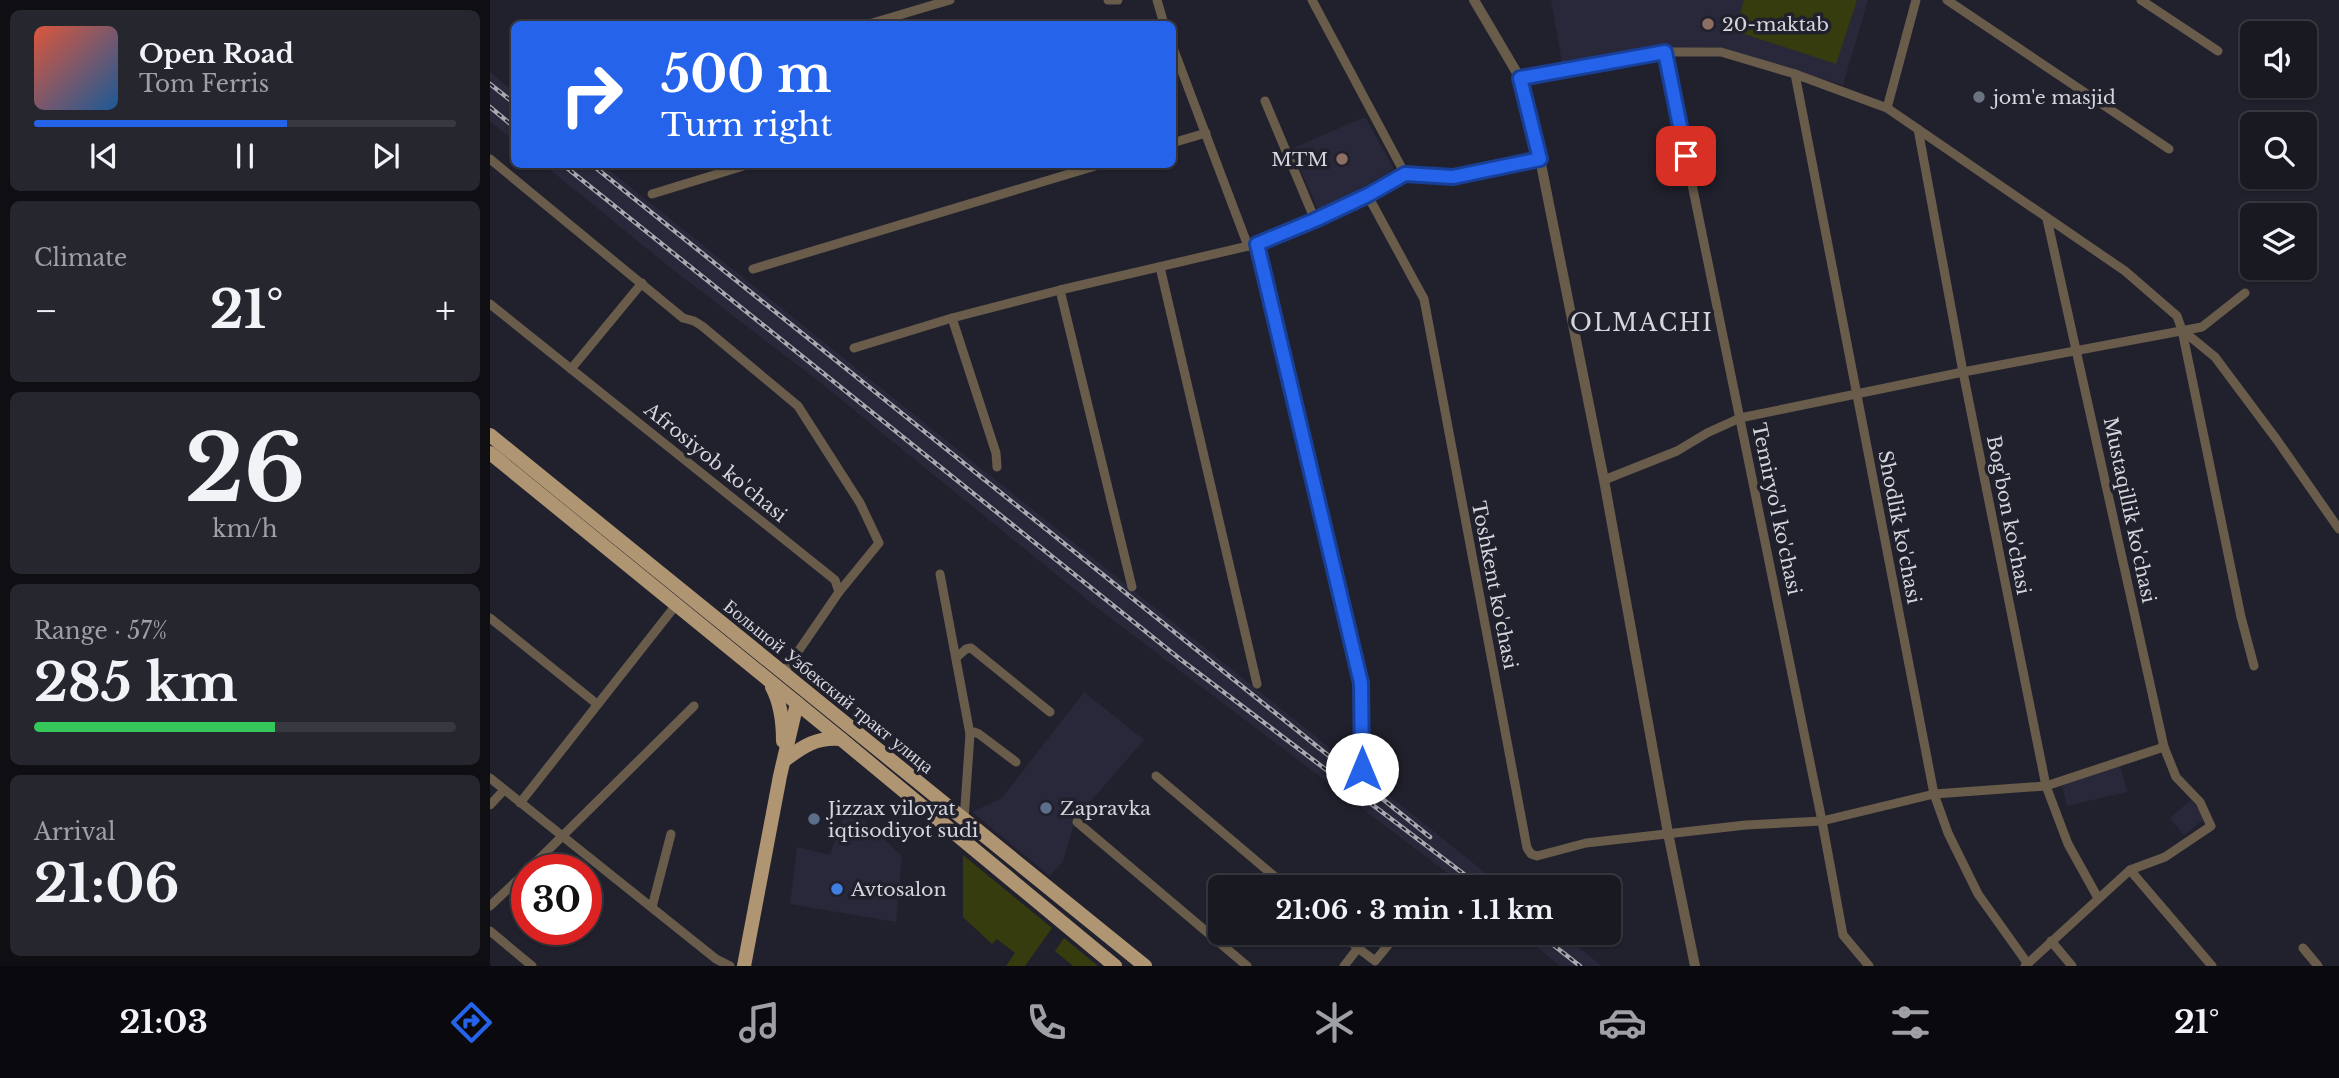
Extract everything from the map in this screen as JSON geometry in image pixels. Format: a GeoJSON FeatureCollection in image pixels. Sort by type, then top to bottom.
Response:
{"type":"FeatureCollection","features":[{"type":"Feature","properties":{"kind":"main road","name":"Большой Узбекский тракт улица"},"geometry":{"type":"LineString","coordinates":[[490,435],[1145,966]]}},
{"type":"Feature","properties":{"kind":"main road","name":"Большой Узбекский тракт улица"},"geometry":{"type":"LineString","coordinates":[[490,453],[1115,966]]}},
{"type":"Feature","properties":{"kind":"main road"},"geometry":{"type":"LineString","coordinates":[[768,679],[779,699],[782,714],[783,764]]}},
{"type":"Feature","properties":{"kind":"main road"},"geometry":{"type":"LineString","coordinates":[[744,966],[797,703]]}},
{"type":"Feature","properties":{"kind":"main road"},"geometry":{"type":"LineString","coordinates":[[783,764],[802,747],[815,740],[841,739]]}},
{"type":"Feature","properties":{"kind":"street"},"geometry":{"type":"LineString","coordinates":[[879,21],[950,0]]}},
{"type":"Feature","properties":{"kind":"street"},"geometry":{"type":"LineString","coordinates":[[1108,0],[1118,0]]}},
{"type":"Feature","properties":{"kind":"street"},"geometry":{"type":"LineString","coordinates":[[1157,0],[1163,21]]}},
{"type":"Feature","properties":{"kind":"street"},"geometry":{"type":"LineString","coordinates":[[1312,0],[1405,174]]}},
{"type":"Feature","properties":{"kind":"street"},"geometry":{"type":"LineString","coordinates":[[1474,0],[1520,78],[1540,159],[1604,480],[1695,966]]}},
{"type":"Feature","properties":{"kind":"street"},"geometry":{"type":"LineString","coordinates":[[1887,108],[1916,0]]}},
{"type":"Feature","properties":{"kind":"street"},"geometry":{"type":"LineString","coordinates":[[1947,0],[2169,149]]}},
{"type":"Feature","properties":{"kind":"street"},"geometry":{"type":"LineString","coordinates":[[2141,0],[2218,51]]}},
{"type":"Feature","properties":{"kind":"street"},"geometry":{"type":"LineString","coordinates":[[1520,78],[1665,52],[1721,52],[1795,75],[1887,108],[2125,271],[2177,316],[2182,330],[2241,617],[2254,666]]}},
{"type":"Feature","properties":{"kind":"street","name":"Temiryo'l ko'chasi"},"geometry":{"type":"LineString","coordinates":[[1665,52],[1843,935],[1868,966]]}},
{"type":"Feature","properties":{"kind":"street"},"geometry":{"type":"LineString","coordinates":[[1176,55],[1253,245],[1361,683],[1362,769]]}},
{"type":"Feature","properties":{"kind":"street","name":"Shodlik ko'chasi"},"geometry":{"type":"LineString","coordinates":[[1795,75],[1934,794],[1948,833],[1978,894],[2027,965]]}},
{"type":"Feature","properties":{"kind":"street"},"geometry":{"type":"LineString","coordinates":[[1265,102],[1315,220]]}},
{"type":"Feature","properties":{"kind":"street","name":"Bog'bon ko'chasi"},"geometry":{"type":"LineString","coordinates":[[1918,129],[1963,372],[2046,786],[2068,844],[2098,898]]}},
{"type":"Feature","properties":{"kind":"street"},"geometry":{"type":"LineString","coordinates":[[1176,142],[1206,133]]}},
{"type":"Feature","properties":{"kind":"street"},"geometry":{"type":"LineString","coordinates":[[490,159],[682,318],[702,326],[798,406],[860,503],[878,543],[839,592],[784,672]]}},
{"type":"Feature","properties":{"kind":"street"},"geometry":{"type":"LineString","coordinates":[[854,348],[952,318],[1060,290],[1253,245],[1315,220],[1405,174],[1453,177],[1540,159]]}},
{"type":"Feature","properties":{"kind":"street"},"geometry":{"type":"LineString","coordinates":[[652,194],[737,168]]}},
{"type":"Feature","properties":{"kind":"street"},"geometry":{"type":"LineString","coordinates":[[753,269],[1088,168]]}},
{"type":"Feature","properties":{"kind":"street","name":"Toshkent ko'chasi"},"geometry":{"type":"LineString","coordinates":[[1368,195],[1424,299],[1527,848],[1531,854],[1537,856],[1586,843],[1668,833],[1822,821],[1934,794],[2046,786],[2164,747]]}},
{"type":"Feature","properties":{"kind":"street","name":"Mustaqillik ko'chasi"},"geometry":{"type":"LineString","coordinates":[[2048,219],[2164,747],[2176,777],[2197,799],[2211,826],[2165,857],[2130,870]]}},
{"type":"Feature","properties":{"kind":"street"},"geometry":{"type":"LineString","coordinates":[[1160,267],[1257,684]]}},
{"type":"Feature","properties":{"kind":"street"},"geometry":{"type":"LineString","coordinates":[[572,369],[642,283]]}},
{"type":"Feature","properties":{"kind":"street"},"geometry":{"type":"LineString","coordinates":[[1060,290],[1132,587]]}},
{"type":"Feature","properties":{"kind":"street"},"geometry":{"type":"LineString","coordinates":[[1604,480],[1677,451],[1740,418],[2202,327],[2245,293]]}},
{"type":"Feature","properties":{"kind":"street","name":"Afrosiyob ko'chasi"},"geometry":{"type":"LineString","coordinates":[[490,304],[835,580],[839,592]]}},
{"type":"Feature","properties":{"kind":"street"},"geometry":{"type":"LineString","coordinates":[[952,318],[996,453],[998,467]]}},
{"type":"Feature","properties":{"kind":"street"},"geometry":{"type":"LineString","coordinates":[[2182,330],[2215,357],[2339,528]]}},
{"type":"Feature","properties":{"kind":"street"},"geometry":{"type":"LineString","coordinates":[[940,574],[970,734],[964,820]]}},
{"type":"Feature","properties":{"kind":"street"},"geometry":{"type":"LineString","coordinates":[[520,803],[676,605]]}},
{"type":"Feature","properties":{"kind":"street"},"geometry":{"type":"LineString","coordinates":[[490,618],[597,704]]}},
{"type":"Feature","properties":{"kind":"street"},"geometry":{"type":"LineString","coordinates":[[957,657],[965,649],[971,648],[1050,712]]}},
{"type":"Feature","properties":{"kind":"street"},"geometry":{"type":"LineString","coordinates":[[544,854],[694,706]]}},
{"type":"Feature","properties":{"kind":"street"},"geometry":{"type":"LineString","coordinates":[[970,734],[979,734],[1016,762]]}},
{"type":"Feature","properties":{"kind":"street"},"geometry":{"type":"LineString","coordinates":[[1156,776],[1273,875]]}},
{"type":"Feature","properties":{"kind":"street"},"geometry":{"type":"LineString","coordinates":[[490,778],[716,959],[730,966]]}},
{"type":"Feature","properties":{"kind":"street"},"geometry":{"type":"LineString","coordinates":[[490,805],[504,790]]}},
{"type":"Feature","properties":{"kind":"street"},"geometry":{"type":"LineString","coordinates":[[1077,822],[1247,966]]}},
{"type":"Feature","properties":{"kind":"street"},"geometry":{"type":"LineString","coordinates":[[652,907],[671,834]]}},
{"type":"Feature","properties":{"kind":"street"},"geometry":{"type":"LineString","coordinates":[[2027,965],[2130,870],[2211,966]]}},
{"type":"Feature","properties":{"kind":"street"},"geometry":{"type":"LineString","coordinates":[[490,906],[511,886]]}},
{"type":"Feature","properties":{"kind":"street"},"geometry":{"type":"LineString","coordinates":[[490,931],[532,966]]}},
{"type":"Feature","properties":{"kind":"street"},"geometry":{"type":"LineString","coordinates":[[2051,942],[2072,966]]}},
{"type":"Feature","properties":{"kind":"street"},"geometry":{"type":"LineString","coordinates":[[1354,945],[1375,961],[1388,945]]}},
{"type":"Feature","properties":{"kind":"street"},"geometry":{"type":"LineString","coordinates":[[1344,966],[1358,948]]}},
{"type":"Feature","properties":{"kind":"street"},"geometry":{"type":"LineString","coordinates":[[2302,948],[2318,966]]}},
{"type":"Feature","properties":{"kind":"shaded area","name":"20-maktab"},"geometry":{"type":"Polygon","coordinates":[[[1551,0],[1868,0],[1843,85],[1718,47],[1645,49],[1562,62],[1551,0]]]}},
{"type":"Feature","properties":{"kind":"shaded area"},"geometry":{"type":"Polygon","coordinates":[[[490,72],[511,90],[511,138],[490,121],[490,72]]]}},
{"type":"Feature","properties":{"kind":"shaded area","name":"MTM"},"geometry":{"type":"Polygon","coordinates":[[[1365,117],[1394,169],[1319,212],[1291,149],[1365,117]]]}},
{"type":"Feature","properties":{"kind":"shaded area"},"geometry":{"type":"Polygon","coordinates":[[[548,168],[607,168],[1488,875],[1450,875],[1101,611],[822,384],[671,268],[548,168]]]}},
{"type":"Feature","properties":{"kind":"shaded area"},"geometry":{"type":"Polygon","coordinates":[[[1084,692],[1144,740],[1076,818],[1063,861],[1050,876],[972,812],[1002,798],[1084,692]]]}},
{"type":"Feature","properties":{"kind":"shaded area"},"geometry":{"type":"Polygon","coordinates":[[[2120,765],[2127,792],[2067,806],[2062,786],[2120,765]]]}},
{"type":"Feature","properties":{"kind":"shaded area"},"geometry":{"type":"Polygon","coordinates":[[[2191,800],[2205,818],[2184,835],[2170,818],[2191,800]]]}},
{"type":"Feature","properties":{"kind":"shaded area"},"geometry":{"type":"Polygon","coordinates":[[[851,809],[902,856],[896,922],[790,904],[797,847],[830,855],[843,818],[851,809]]]}},
{"type":"Feature","properties":{"kind":"shaded area"},"geometry":{"type":"Polygon","coordinates":[[[1535,945],[1575,945],[1602,966],[1560,966],[1535,945]]]}},
{"type":"Feature","properties":{"kind":"green space"},"geometry":{"type":"Polygon","coordinates":[[[1744,0],[1857,0],[1836,64],[1735,31],[1744,0]]]}},
{"type":"Feature","properties":{"kind":"green space"},"geometry":{"type":"Polygon","coordinates":[[[963,855],[1052,928],[1025,966],[1006,966],[1015,953],[997,939],[992,944],[963,917],[963,855]]]}},
{"type":"Feature","properties":{"kind":"green space"},"geometry":{"type":"Polygon","coordinates":[[[1064,938],[1098,966],[1073,966],[1055,951],[1064,938]]]}},
{"type":"Feature","properties":{"kind":"railway"},"geometry":{"type":"LineString","coordinates":[[490,84],[511,101]]}},
{"type":"Feature","properties":{"kind":"railway"},"geometry":{"type":"LineString","coordinates":[[490,107],[511,124]]}},
{"type":"Feature","properties":{"kind":"railway"},"geometry":{"type":"LineString","coordinates":[[567,168],[1180,659],[1465,875]]}},
{"type":"Feature","properties":{"kind":"railway"},"geometry":{"type":"LineString","coordinates":[[596,168],[1430,837]]}},
{"type":"Feature","properties":{"kind":"railway"},"geometry":{"type":"LineString","coordinates":[[1553,945],[1580,966]]}},
{"type":"Feature","properties":{"kind":"place","name":"20-maktab"},"geometry":{"type":"Point","coordinates":[1708,24]}},
{"type":"Feature","properties":{"kind":"place","name":"jom'e masjid"},"geometry":{"type":"Point","coordinates":[1979,97]}},
{"type":"Feature","properties":{"kind":"place","name":"MTM"},"geometry":{"type":"Point","coordinates":[1342,159]}},
{"type":"Feature","properties":{"kind":"place","name":"Zapravka"},"geometry":{"type":"Point","coordinates":[1046,808]}},
{"type":"Feature","properties":{"kind":"place","name":"Jizzax viloyat iqtisodiyot sudi"},"geometry":{"type":"Point","coordinates":[814,819]}},
{"type":"Feature","properties":{"kind":"place","name":"Avtosalon"},"geometry":{"type":"Point","coordinates":[837,889]}},
{"type":"Feature","properties":{"kind":"district","name":"OLMACHI"},"geometry":{"type":"Point","coordinates":[1642,323]}},
{"type":"Feature","properties":{"kind":"route"},"geometry":{"type":"LineString","coordinates":[[1362,769],[1361,683],[1257,244],[1368,195],[1405,174],[1453,177],[1540,159],[1520,78],[1665,52],[1686,156]]}}]}
